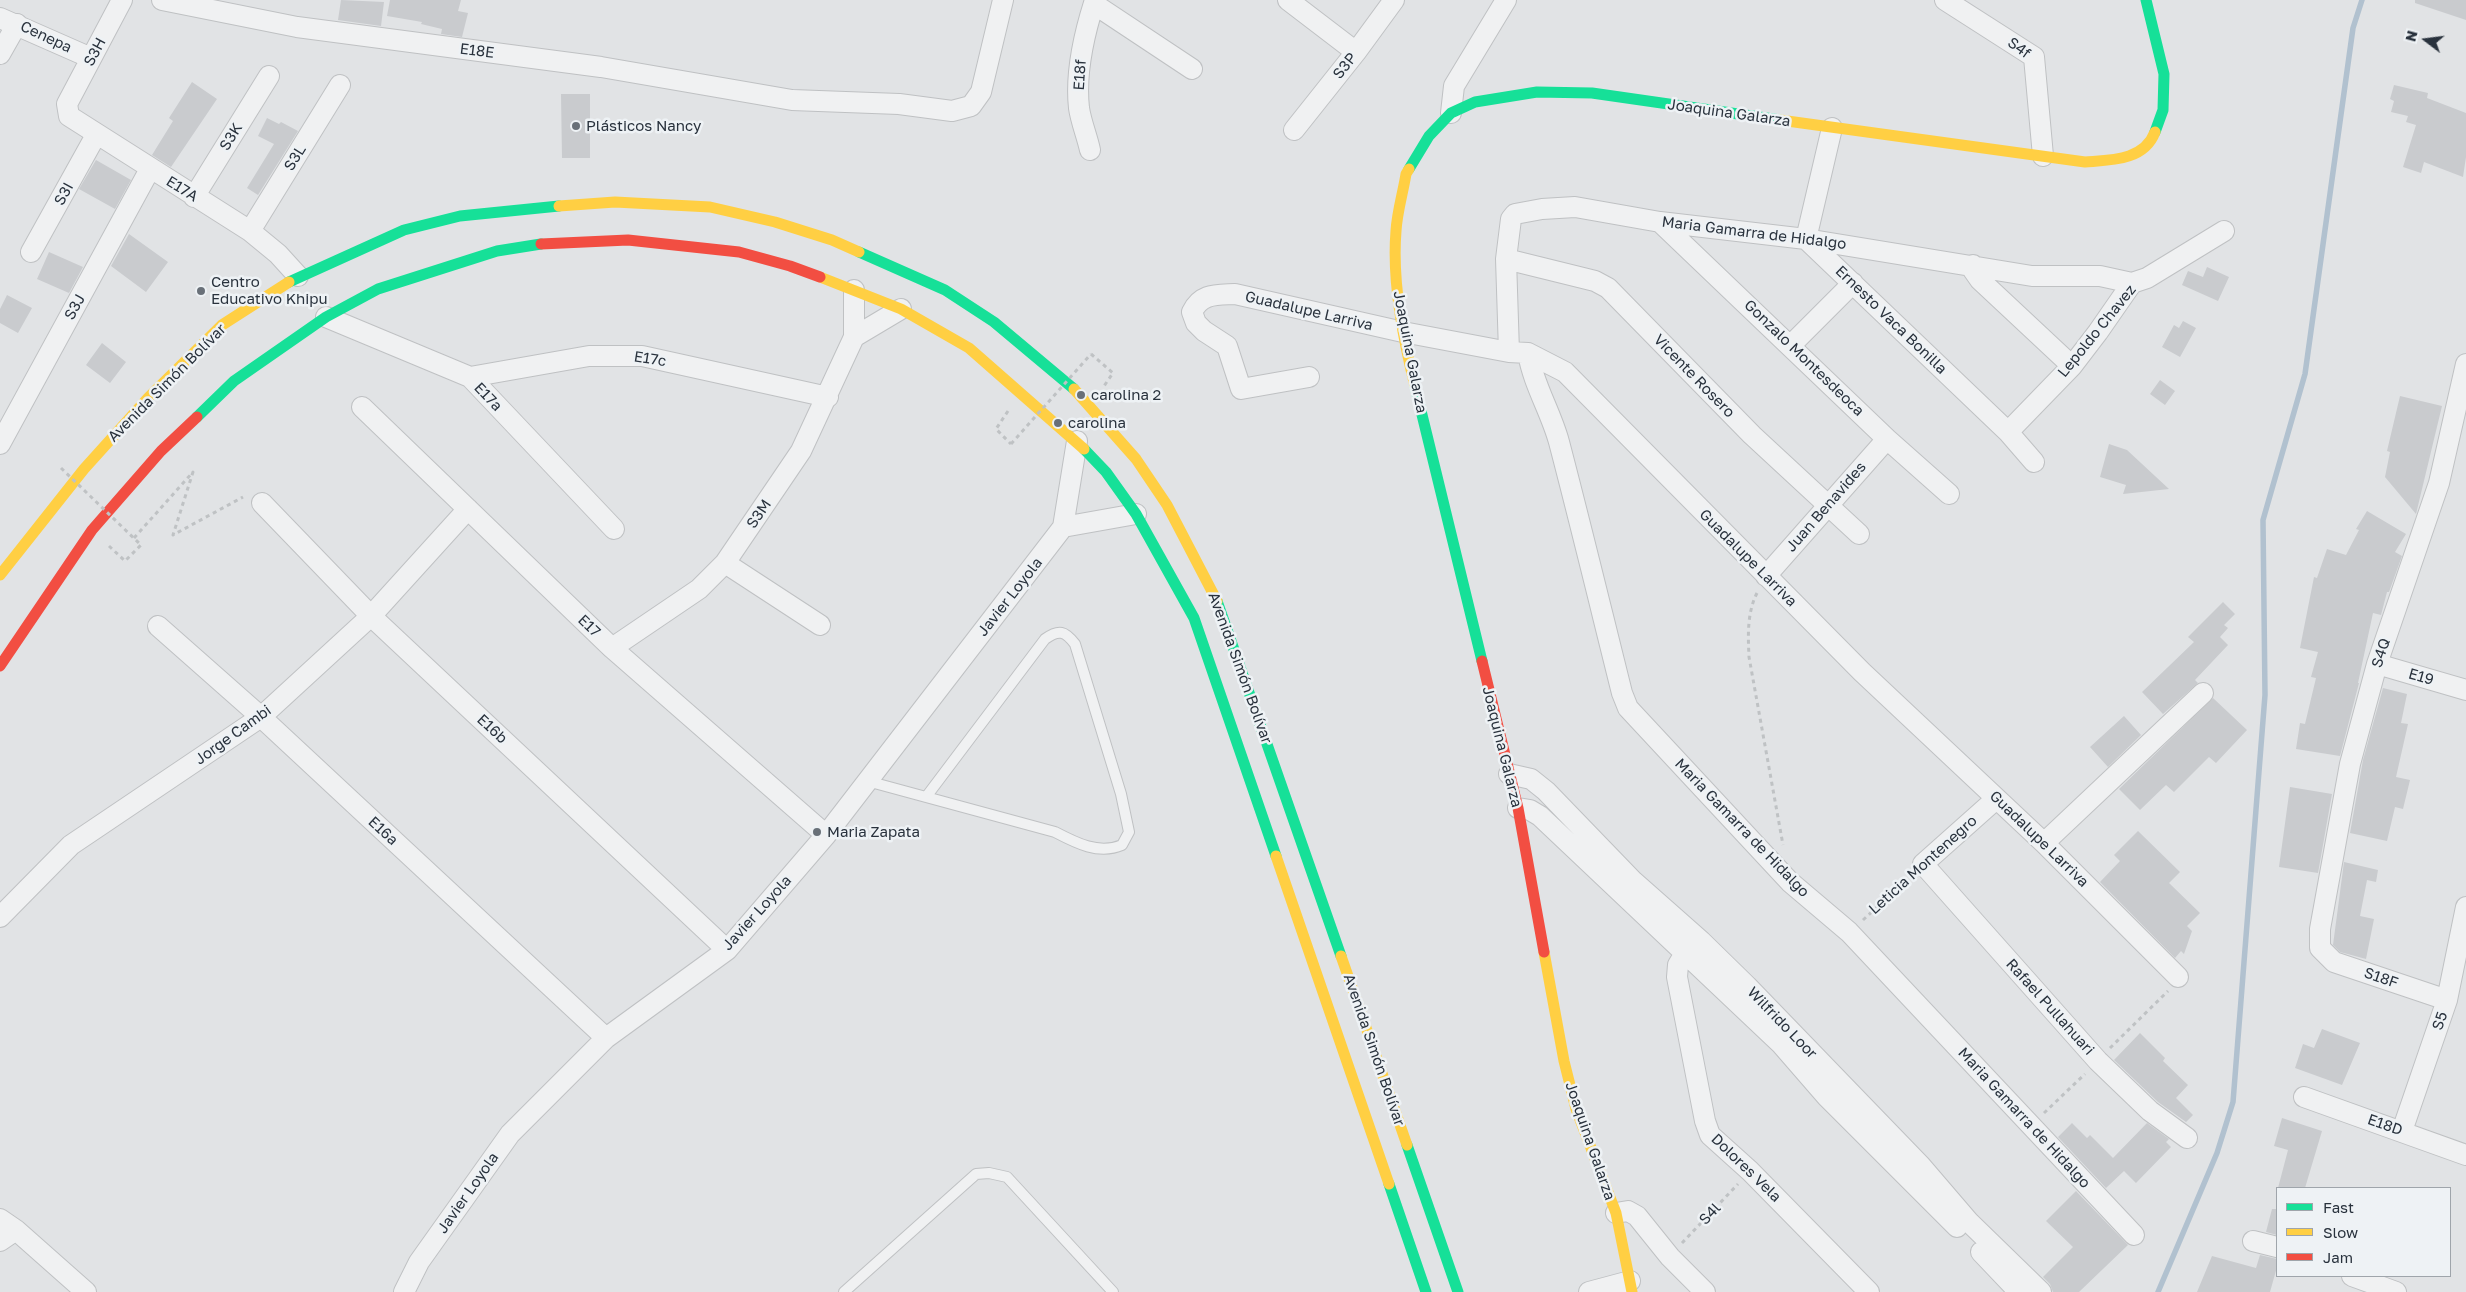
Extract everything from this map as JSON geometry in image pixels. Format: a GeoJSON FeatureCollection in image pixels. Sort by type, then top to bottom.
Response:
{"type":"FeatureCollection","features":[{"type":"Feature","properties":{"kind":"main road","name":"Joaquina Galarza"},"geometry":{"type":"LineString","coordinates":[[1631,1286],[1616,1213],[1576,1109],[1564,1061],[1518,808],[1403,332],[1396,272],[1396,230],[1402,191],[1414,157],[1429,136],[1451,113],[1475,102],[1537,92],[1592,93],[2085,162],[2118,160],[2134,155],[2152,140],[2163,110],[2164,86],[2161,58],[2146,0]]}},
{"type":"Feature","properties":{"kind":"main road","name":"Avenida Simón Bolívar"},"geometry":{"type":"LineString","coordinates":[[0,576],[84,469],[148,398],[222,325],[298,276],[404,230],[460,216],[583,203],[615,202],[710,207],[775,222],[832,240],[945,290],[994,322],[1081,395],[1136,459],[1167,505],[1215,595],[1458,1292]]}},
{"type":"Feature","properties":{"kind":"main road","name":"Avenida Simón Bolívar"},"geometry":{"type":"LineString","coordinates":[[0,666],[92,530],[162,451],[234,381],[326,317],[378,289],[498,251],[558,242],[628,240],[739,252],[790,266],[901,309],[969,348],[1077,441],[1106,472],[1136,514],[1194,618],[1426,1292]]}},
{"type":"Feature","properties":{"kind":"street","name":"S3H"},"geometry":{"type":"LineString","coordinates":[[67,104],[122,0]]}},
{"type":"Feature","properties":{"kind":"street","name":"E18E"},"geometry":{"type":"LineString","coordinates":[[162,0],[297,27],[601,67],[792,100],[899,104],[952,111],[971,106],[981,92],[1003,0]]}},
{"type":"Feature","properties":{"kind":"street"},"geometry":{"type":"LineString","coordinates":[[1288,0],[1356,52]]}},
{"type":"Feature","properties":{"kind":"street","name":"S3P"},"geometry":{"type":"LineString","coordinates":[[1294,130],[1356,52],[1394,0]]}},
{"type":"Feature","properties":{"kind":"street"},"geometry":{"type":"LineString","coordinates":[[1451,113],[1454,86],[1506,0]]}},
{"type":"Feature","properties":{"kind":"street","name":"S4f"},"geometry":{"type":"LineString","coordinates":[[1945,0],[2034,57],[2043,156]]}},
{"type":"Feature","properties":{"kind":"street"},"geometry":{"type":"LineString","coordinates":[[1094,2],[1192,69]]}},
{"type":"Feature","properties":{"kind":"street","name":"E18f"},"geometry":{"type":"LineString","coordinates":[[1090,150],[1080,110],[1078,85],[1082,54],[1094,2]]}},
{"type":"Feature","properties":{"kind":"street","name":"Cenepa"},"geometry":{"type":"LineString","coordinates":[[8,21],[91,58]]}},
{"type":"Feature","properties":{"kind":"street"},"geometry":{"type":"LineString","coordinates":[[0,54],[8,21]]}},
{"type":"Feature","properties":{"kind":"street","name":"S3K"},"geometry":{"type":"LineString","coordinates":[[194,197],[269,76]]}},
{"type":"Feature","properties":{"kind":"street","name":"S3L"},"geometry":{"type":"LineString","coordinates":[[250,231],[340,85]]}},
{"type":"Feature","properties":{"kind":"street","name":"E17A"},"geometry":{"type":"LineString","coordinates":[[67,104],[70,116],[96,135],[250,231],[278,254],[298,276]]}},
{"type":"Feature","properties":{"kind":"street"},"geometry":{"type":"LineString","coordinates":[[1806,239],[1832,128]]}},
{"type":"Feature","properties":{"kind":"street","name":"S3I"},"geometry":{"type":"LineString","coordinates":[[31,252],[96,135]]}},
{"type":"Feature","properties":{"kind":"street","name":"S3J"},"geometry":{"type":"LineString","coordinates":[[0,444],[150,169]]}},
{"type":"Feature","properties":{"kind":"street","name":"Maria Gamarra de Hidalgo"},"geometry":{"type":"LineString","coordinates":[[2132,283],[2100,276],[2032,276],[1973,264],[1806,239],[1660,222],[1575,207],[1519,213],[1511,217],[1506,259],[1519,353],[1530,369],[1544,399],[1558,437],[1628,708],[1790,882],[1849,932],[2134,1235]]}},
{"type":"Feature","properties":{"kind":"street","name":"Gonzalo Montesdeoca"},"geometry":{"type":"LineString","coordinates":[[1660,222],[1791,345],[1887,439],[1949,494]]}},
{"type":"Feature","properties":{"kind":"street","name":"Lepoldo Chavez"},"geometry":{"type":"LineString","coordinates":[[2008,432],[2072,366],[2132,283],[2148,278],[2224,232]]}},
{"type":"Feature","properties":{"kind":"street","name":"Ernesto Vaca Bonilla"},"geometry":{"type":"LineString","coordinates":[[1806,239],[2008,432],[2034,462]]}},
{"type":"Feature","properties":{"kind":"street","name":"Vicente Rosero"},"geometry":{"type":"LineString","coordinates":[[1506,259],[1594,281],[1608,288],[1752,435],[1859,534]]}},
{"type":"Feature","properties":{"kind":"street"},"geometry":{"type":"LineString","coordinates":[[1973,264],[1980,280],[2072,366]]}},
{"type":"Feature","properties":{"kind":"street"},"geometry":{"type":"LineString","coordinates":[[1791,345],[1853,283]]}},
{"type":"Feature","properties":{"kind":"street","name":"S3M"},"geometry":{"type":"LineString","coordinates":[[612,648],[699,589],[726,563],[801,451],[828,397],[854,337],[854,290]]}},
{"type":"Feature","properties":{"kind":"street","name":"Guadalupe Larriva"},"geometry":{"type":"LineString","coordinates":[[1309,377],[1241,389],[1228,346],[1204,331],[1196,323],[1192,312],[1202,298],[1209,295],[1235,294],[1403,332],[1519,353],[1565,372],[1862,672],[2044,843],[2178,977]]}},
{"type":"Feature","properties":{"kind":"street"},"geometry":{"type":"LineString","coordinates":[[854,337],[901,309]]}},
{"type":"Feature","properties":{"kind":"street","name":"E17a"},"geometry":{"type":"LineString","coordinates":[[326,317],[470,377],[614,529]]}},
{"type":"Feature","properties":{"kind":"street","name":"E17c"},"geometry":{"type":"LineString","coordinates":[[470,377],[589,356],[642,356],[828,397]]}},
{"type":"Feature","properties":{"kind":"street","name":"S4Q"},"geometry":{"type":"LineString","coordinates":[[2320,948],[2320,929],[2350,764],[2377,664],[2439,483],[2466,364]]}},
{"type":"Feature","properties":{"kind":"street","name":"E17"},"geometry":{"type":"LineString","coordinates":[[362,407],[612,648],[826,835]]}},
{"type":"Feature","properties":{"kind":"street","name":"Juan Benavides"},"geometry":{"type":"LineString","coordinates":[[1766,576],[1887,439]]}},
{"type":"Feature","properties":{"kind":"street","name":"Javier Loyola"},"geometry":{"type":"LineString","coordinates":[[404,1292],[419,1262],[510,1134],[606,1038],[727,950],[826,835],[1064,527],[1077,441]]}},
{"type":"Feature","properties":{"kind":"street","name":"E16b"},"geometry":{"type":"LineString","coordinates":[[262,503],[371,616],[727,950]]}},
{"type":"Feature","properties":{"kind":"street","name":"Jorge Cambi"},"geometry":{"type":"LineString","coordinates":[[0,917],[72,845],[260,718],[371,616],[468,509]]}},
{"type":"Feature","properties":{"kind":"street"},"geometry":{"type":"LineString","coordinates":[[1064,527],[1136,514]]}},
{"type":"Feature","properties":{"kind":"street"},"geometry":{"type":"LineString","coordinates":[[726,563],[820,625]]}},
{"type":"Feature","properties":{"kind":"street","name":"E16a"},"geometry":{"type":"LineString","coordinates":[[158,626],[606,1038]]}},
{"type":"Feature","properties":{"kind":"street","name":"E19"},"geometry":{"type":"LineString","coordinates":[[2377,664],[2466,690]]}},
{"type":"Feature","properties":{"kind":"street"},"geometry":{"type":"LineString","coordinates":[[2044,843],[2203,693]]}},
{"type":"Feature","properties":{"kind":"street","name":"Wilfrido Loor"},"geometry":{"type":"LineString","coordinates":[[1509,774],[1531,779],[1546,790],[1632,880],[1701,941],[1921,1166],[1969,1222],[2041,1292]]}},
{"type":"Feature","properties":{"kind":"street","name":"Leticia Montenegro"},"geometry":{"type":"LineString","coordinates":[[1923,864],[1996,799]]}},
{"type":"Feature","properties":{"kind":"street","name":"Wilfrido Loor"},"geometry":{"type":"LineString","coordinates":[[1518,808],[1530,810],[1540,816],[1684,955],[1724,988],[1781,1044],[1827,1097],[2019,1292]]}},
{"type":"Feature","properties":{"kind":"street","name":"Rafael Pullahuari"},"geometry":{"type":"LineString","coordinates":[[1923,864],[2098,1061],[2150,1112],[2187,1138]]}},
{"type":"Feature","properties":{"kind":"street","name":"S5"},"geometry":{"type":"LineString","coordinates":[[2402,1131],[2447,1000],[2466,907]]}},
{"type":"Feature","properties":{"kind":"street","name":"S18F"},"geometry":{"type":"LineString","coordinates":[[2320,948],[2334,962],[2447,1000]]}},
{"type":"Feature","properties":{"kind":"street","name":"Dolores Vela"},"geometry":{"type":"LineString","coordinates":[[1684,955],[1678,965],[1677,976],[1706,1126],[1712,1138],[1750,1171],[1869,1292]]}},
{"type":"Feature","properties":{"kind":"street","name":"E18D"},"geometry":{"type":"LineString","coordinates":[[2304,1097],[2466,1155]]}},
{"type":"Feature","properties":{"kind":"street"},"geometry":{"type":"LineString","coordinates":[[1616,1213],[1628,1211],[1638,1216],[1670,1257],[1705,1292]]}},
{"type":"Feature","properties":{"kind":"street"},"geometry":{"type":"LineString","coordinates":[[5,1230],[86,1292]]}},
{"type":"Feature","properties":{"kind":"street"},"geometry":{"type":"LineString","coordinates":[[2254,1241],[2276,1246]]}},
{"type":"Feature","properties":{"kind":"street"},"geometry":{"type":"LineString","coordinates":[[2345,1292],[2351,1277]]}},
{"type":"Feature","properties":{"kind":"street"},"geometry":{"type":"LineString","coordinates":[[2354,1277],[2396,1292]]}},
{"type":"Feature","properties":{"kind":"street"},"geometry":{"type":"LineString","coordinates":[[1589,1292],[1631,1286]]}},
{"type":"Feature","properties":{"kind":"lane"},"geometry":{"type":"LineString","coordinates":[[867,781],[1055,832],[1078,843],[1104,850],[1122,845],[1129,832],[1121,794],[1075,644],[1067,634],[1062,631],[1053,633],[1045,639],[926,797]]}},
{"type":"Feature","properties":{"kind":"lane"},"geometry":{"type":"LineString","coordinates":[[844,1292],[976,1174],[990,1173],[1007,1178],[1114,1292]]}},
{"type":"Feature","properties":{"kind":"path"},"geometry":{"type":"LineString","coordinates":[[996,429],[1011,444],[1091,354],[1113,373]]}},
{"type":"Feature","properties":{"kind":"path"},"geometry":{"type":"LineString","coordinates":[[61,468],[141,544],[125,561]]}},
{"type":"Feature","properties":{"kind":"path"},"geometry":{"type":"LineString","coordinates":[[134,538],[193,472],[173,535],[250,494],[262,503]]}},
{"type":"Feature","properties":{"kind":"path"},"geometry":{"type":"LineString","coordinates":[[1766,576],[1752,605],[1749,630],[1750,658],[1790,882]]}},
{"type":"Feature","properties":{"kind":"path","name":"Leticia Montenegro"},"geometry":{"type":"LineString","coordinates":[[1849,932],[1923,864]]}},
{"type":"Feature","properties":{"kind":"path","name":"S4l"},"geometry":{"type":"LineString","coordinates":[[1670,1257],[1750,1171]]}},
{"type":"Feature","properties":{"kind":"building"},"geometry":{"type":"Polygon","coordinates":[[[341,0],[384,2],[381,26],[338,20],[341,0]]]}},
{"type":"Feature","properties":{"kind":"building"},"geometry":{"type":"Polygon","coordinates":[[[390,0],[461,0],[458,11],[468,13],[462,37],[441,34],[442,29],[421,24],[422,22],[387,16],[390,0]]]}},
{"type":"Feature","properties":{"kind":"building"},"geometry":{"type":"Polygon","coordinates":[[[2415,0],[2466,0],[2466,20],[2415,3],[2415,0]]]}},
{"type":"Feature","properties":{"kind":"building"},"geometry":{"type":"Polygon","coordinates":[[[192,82],[217,99],[171,167],[152,155],[173,121],[169,118],[192,82]]]}},
{"type":"Feature","properties":{"kind":"building"},"geometry":{"type":"Polygon","coordinates":[[[2394,85],[2428,93],[2427,98],[2466,113],[2466,157],[2463,177],[2424,162],[2421,173],[2403,167],[2416,125],[2406,122],[2408,116],[2391,112],[2394,101],[2390,99],[2394,85]]]}},
{"type":"Feature","properties":{"kind":"building","name":"Plásticos Nancy"},"geometry":{"type":"Polygon","coordinates":[[[561,94],[590,94],[590,158],[562,158],[561,94]]]}},
{"type":"Feature","properties":{"kind":"building"},"geometry":{"type":"Polygon","coordinates":[[[267,118],[279,124],[281,122],[298,131],[258,195],[247,188],[274,144],[258,136],[267,118]]]}},
{"type":"Feature","properties":{"kind":"building"},"geometry":{"type":"Polygon","coordinates":[[[96,160],[131,180],[115,209],[79,189],[96,160]]]}},
{"type":"Feature","properties":{"kind":"building"},"geometry":{"type":"Polygon","coordinates":[[[129,234],[168,262],[146,292],[111,266],[129,234]]]}},
{"type":"Feature","properties":{"kind":"building"},"geometry":{"type":"Polygon","coordinates":[[[49,252],[83,267],[69,293],[37,279],[49,252]]]}},
{"type":"Feature","properties":{"kind":"building"},"geometry":{"type":"Polygon","coordinates":[[[2207,267],[2229,277],[2218,301],[2182,285],[2188,271],[2203,277],[2207,267]]]}},
{"type":"Feature","properties":{"kind":"building"},"geometry":{"type":"Polygon","coordinates":[[[7,295],[32,308],[18,333],[0,323],[0,309],[7,295]]]}},
{"type":"Feature","properties":{"kind":"building"},"geometry":{"type":"Polygon","coordinates":[[[2183,321],[2196,328],[2180,357],[2162,347],[2174,325],[2179,328],[2183,321]]]}},
{"type":"Feature","properties":{"kind":"building"},"geometry":{"type":"Polygon","coordinates":[[[102,343],[126,362],[110,383],[86,365],[102,343]]]}},
{"type":"Feature","properties":{"kind":"building"},"geometry":{"type":"Polygon","coordinates":[[[2160,380],[2175,391],[2165,405],[2150,394],[2160,380]]]}},
{"type":"Feature","properties":{"kind":"building"},"geometry":{"type":"Polygon","coordinates":[[[2400,396],[2442,406],[2416,514],[2385,477],[2390,452],[2387,451],[2400,396]]]}},
{"type":"Feature","properties":{"kind":"building"},"geometry":{"type":"Polygon","coordinates":[[[2109,444],[2127,450],[2169,489],[2123,494],[2126,485],[2100,477],[2109,444]]]}},
{"type":"Feature","properties":{"kind":"building"},"geometry":{"type":"Polygon","coordinates":[[[2367,511],[2406,534],[2395,552],[2402,556],[2389,592],[2387,592],[2381,615],[2373,613],[2359,683],[2340,756],[2296,749],[2300,723],[2305,724],[2316,678],[2311,677],[2318,652],[2300,648],[2314,577],[2317,578],[2327,549],[2346,555],[2359,530],[2356,529],[2367,511]]]}},
{"type":"Feature","properties":{"kind":"building"},"geometry":{"type":"Polygon","coordinates":[[[2223,602],[2235,614],[2224,625],[2228,628],[2220,637],[2228,645],[2195,680],[2198,683],[2163,714],[2142,692],[2194,642],[2188,637],[2223,602]]]}},
{"type":"Feature","properties":{"kind":"building"},"geometry":{"type":"Polygon","coordinates":[[[2383,688],[2407,694],[2401,723],[2408,724],[2396,777],[2410,780],[2403,809],[2395,807],[2387,841],[2350,833],[2363,760],[2383,688]]]}},
{"type":"Feature","properties":{"kind":"building"},"geometry":{"type":"Polygon","coordinates":[[[2213,698],[2247,730],[2216,763],[2209,757],[2174,792],[2166,785],[2140,810],[2119,789],[2213,698]]]}},
{"type":"Feature","properties":{"kind":"building"},"geometry":{"type":"Polygon","coordinates":[[[2124,716],[2141,735],[2108,767],[2090,747],[2124,716]]]}},
{"type":"Feature","properties":{"kind":"building"},"geometry":{"type":"Polygon","coordinates":[[[2290,787],[2332,794],[2318,873],[2279,867],[2290,787]]]}},
{"type":"Feature","properties":{"kind":"building"},"geometry":{"type":"Polygon","coordinates":[[[2138,831],[2180,872],[2169,883],[2200,913],[2187,926],[2192,931],[2184,954],[2181,951],[2175,958],[2100,882],[2120,861],[2114,855],[2138,831]]]}},
{"type":"Feature","properties":{"kind":"building"},"geometry":{"type":"Polygon","coordinates":[[[2344,862],[2378,870],[2376,882],[2367,880],[2360,916],[2374,919],[2366,959],[2340,952],[2333,945],[2344,862]]]}},
{"type":"Feature","properties":{"kind":"building"},"geometry":{"type":"Polygon","coordinates":[[[2322,1029],[2360,1043],[2342,1085],[2295,1068],[2303,1044],[2314,1048],[2322,1029]]]}},
{"type":"Feature","properties":{"kind":"building"},"geometry":{"type":"Polygon","coordinates":[[[2140,1033],[2165,1058],[2163,1061],[2188,1085],[2176,1098],[2193,1115],[2186,1122],[2158,1102],[2114,1060],[2140,1033]]]}},
{"type":"Feature","properties":{"kind":"building"},"geometry":{"type":"Polygon","coordinates":[[[2282,1118],[2322,1131],[2305,1187],[2278,1187],[2288,1150],[2274,1146],[2282,1118]]]}},
{"type":"Feature","properties":{"kind":"building"},"geometry":{"type":"Polygon","coordinates":[[[2072,1123],[2087,1138],[2090,1135],[2113,1158],[2147,1123],[2169,1139],[2166,1142],[2171,1147],[2136,1183],[2124,1171],[2106,1188],[2058,1137],[2072,1123]]]}},
{"type":"Feature","properties":{"kind":"building"},"geometry":{"type":"Polygon","coordinates":[[[2076,1191],[2128,1245],[2079,1292],[2053,1292],[2050,1284],[2043,1277],[2073,1247],[2046,1221],[2076,1191]]]}},
{"type":"Feature","properties":{"kind":"building"},"geometry":{"type":"Polygon","coordinates":[[[2272,1209],[2276,1209],[2276,1235],[2266,1232],[2272,1209]]]}},
{"type":"Feature","properties":{"kind":"building"},"geometry":{"type":"Polygon","coordinates":[[[2260,1255],[2276,1259],[2276,1271],[2270,1292],[2197,1292],[2212,1256],[2256,1268],[2260,1255]]]}},
{"type":"Feature","properties":{"kind":"waterway"},"geometry":{"type":"LineString","coordinates":[[2158,1292],[2217,1153],[2233,1102],[2265,695],[2263,520],[2305,374],[2353,28],[2362,0]]}},
{"type":"Feature","properties":{"kind":"traffic: fast"},"geometry":{"type":"LineString","coordinates":[[2146,0],[2164,74],[2163,110],[2155,132]]}},
{"type":"Feature","properties":{"kind":"traffic: fast"},"geometry":{"type":"LineString","coordinates":[[1409,169],[1429,136],[1451,113],[1475,102],[1537,92],[1592,93],[1780,120]]}},
{"type":"Feature","properties":{"kind":"traffic: fast"},"geometry":{"type":"LineString","coordinates":[[289,282],[404,230],[460,216],[559,206]]}},
{"type":"Feature","properties":{"kind":"traffic: fast"},"geometry":{"type":"LineString","coordinates":[[197,417],[234,381],[326,317],[378,289],[497,251],[541,244]]}},
{"type":"Feature","properties":{"kind":"traffic: fast"},"geometry":{"type":"LineString","coordinates":[[859,252],[945,290],[994,322],[1074,389]]}},
{"type":"Feature","properties":{"kind":"traffic: fast"},"geometry":{"type":"LineString","coordinates":[[1415,386],[1482,661]]}},
{"type":"Feature","properties":{"kind":"traffic: fast"},"geometry":{"type":"LineString","coordinates":[[1084,449],[1106,472],[1136,514],[1194,618],[1276,856]]}},
{"type":"Feature","properties":{"kind":"traffic: fast"},"geometry":{"type":"LineString","coordinates":[[1217,601],[1341,956]]}},
{"type":"Feature","properties":{"kind":"traffic: fast"},"geometry":{"type":"LineString","coordinates":[[1407,1145],[1458,1292]]}},
{"type":"Feature","properties":{"kind":"traffic: fast"},"geometry":{"type":"LineString","coordinates":[[1389,1184],[1426,1292]]}},
{"type":"Feature","properties":{"kind":"traffic: slow"},"geometry":{"type":"LineString","coordinates":[[1780,120],[2085,162],[2115,159],[2135,154],[2150,142],[2155,132]]}},
{"type":"Feature","properties":{"kind":"traffic: slow"},"geometry":{"type":"LineString","coordinates":[[1409,169],[1406,174],[1399,210],[1395,250],[1397,289],[1406,349],[1415,386]]}},
{"type":"Feature","properties":{"kind":"traffic: slow"},"geometry":{"type":"LineString","coordinates":[[559,206],[615,202],[710,207],[775,222],[832,240],[859,252]]}},
{"type":"Feature","properties":{"kind":"traffic: slow"},"geometry":{"type":"LineString","coordinates":[[820,277],[901,309],[969,348],[1084,449]]}},
{"type":"Feature","properties":{"kind":"traffic: slow"},"geometry":{"type":"LineString","coordinates":[[0,575],[84,469],[148,398],[222,325],[289,282]]}},
{"type":"Feature","properties":{"kind":"traffic: slow"},"geometry":{"type":"LineString","coordinates":[[1074,389],[1136,459],[1167,505],[1217,601]]}},
{"type":"Feature","properties":{"kind":"traffic: slow"},"geometry":{"type":"LineString","coordinates":[[1276,856],[1389,1184]]}},
{"type":"Feature","properties":{"kind":"traffic: slow"},"geometry":{"type":"LineString","coordinates":[[1544,952],[1564,1061],[1576,1109],[1616,1213],[1632,1292]]}},
{"type":"Feature","properties":{"kind":"traffic: slow"},"geometry":{"type":"LineString","coordinates":[[1341,956],[1407,1145]]}},
{"type":"Feature","properties":{"kind":"traffic: jam"},"geometry":{"type":"LineString","coordinates":[[541,244],[628,240],[739,252],[790,266],[820,277]]}},
{"type":"Feature","properties":{"kind":"traffic: jam"},"geometry":{"type":"LineString","coordinates":[[0,666],[92,530],[161,451],[197,417]]}},
{"type":"Feature","properties":{"kind":"traffic: jam"},"geometry":{"type":"LineString","coordinates":[[1482,661],[1518,808],[1544,952]]}},
{"type":"Feature","properties":{"kind":"place","name":"Plásticos Nancy"},"geometry":{"type":"Point","coordinates":[576,126]}},
{"type":"Feature","properties":{"kind":"place","name":"Centro Educativo Khipu"},"geometry":{"type":"Point","coordinates":[201,291]}},
{"type":"Feature","properties":{"kind":"place","name":"carolina 2"},"geometry":{"type":"Point","coordinates":[1081,395]}},
{"type":"Feature","properties":{"kind":"place","name":"carolina"},"geometry":{"type":"Point","coordinates":[1058,423]}},
{"type":"Feature","properties":{"kind":"place","name":"Maria Zapata"},"geometry":{"type":"Point","coordinates":[817,832]}}]}
